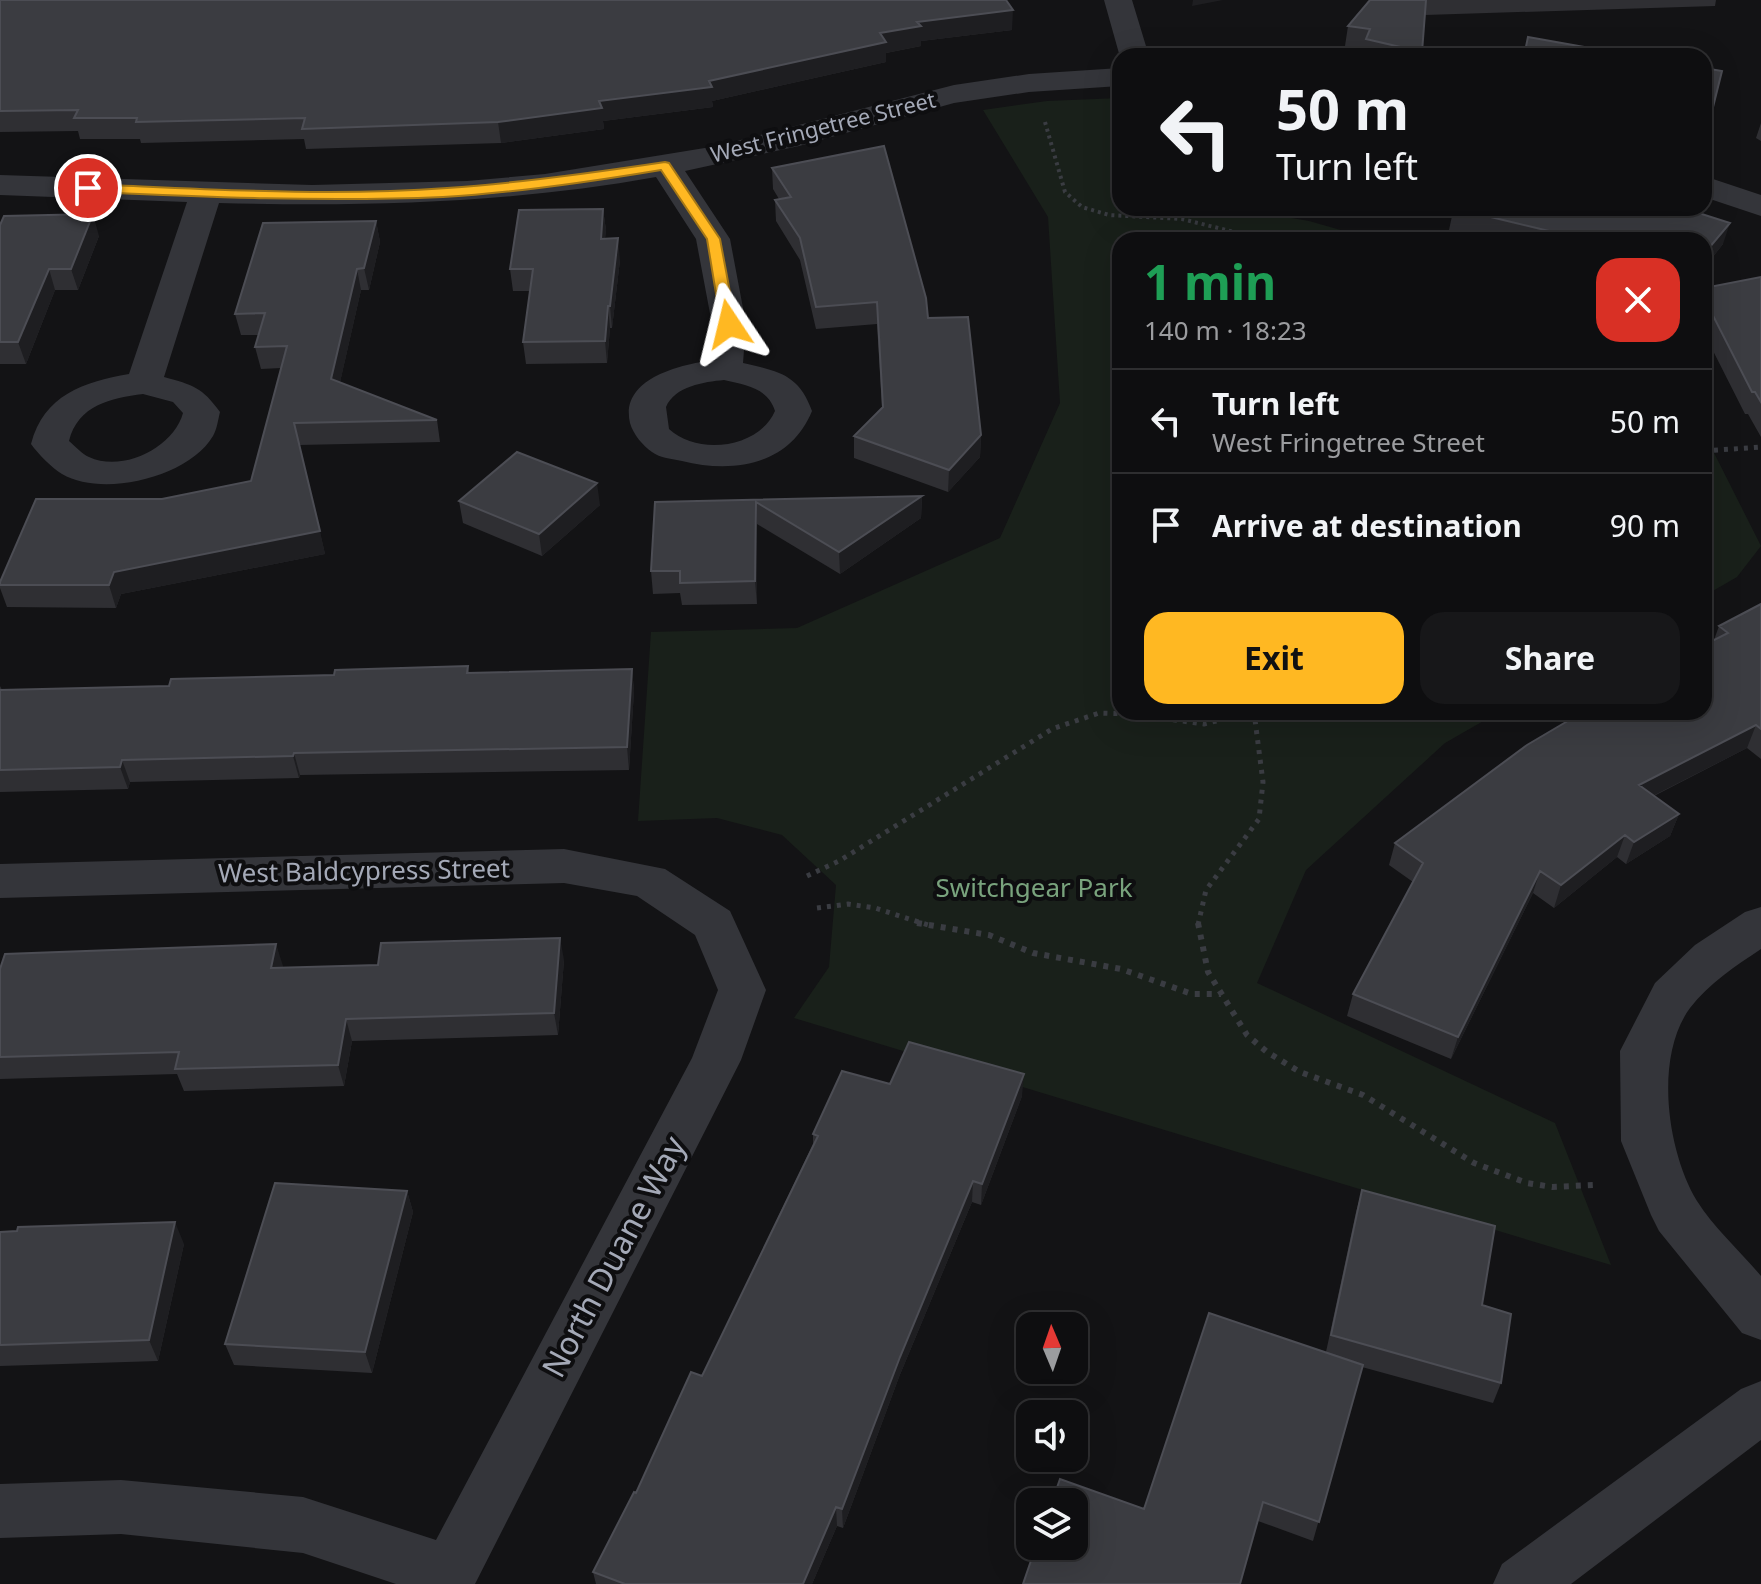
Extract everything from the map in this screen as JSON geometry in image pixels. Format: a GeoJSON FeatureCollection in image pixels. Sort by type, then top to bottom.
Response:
{"type":"FeatureCollection","features":[{"type":"Feature","properties":{"kind":"street"},"geometry":{"type":"LineString","coordinates":[[1118,0],[1132,48]]}},
{"type":"Feature","properties":{"kind":"street","name":"West Fringetree Street"},"geometry":{"type":"LineString","coordinates":[[0,185],[335,196],[445,193],[563,182],[665,166],[767,144],[904,105],[975,90],[1051,80],[1112,77]]}},
{"type":"Feature","properties":{"kind":"street"},"geometry":{"type":"LineString","coordinates":[[665,166],[713,239],[729,324],[724,369]]}},
{"type":"Feature","properties":{"kind":"street"},"geometry":{"type":"LineString","coordinates":[[1712,189],[1761,206]]}},
{"type":"Feature","properties":{"kind":"street"},"geometry":{"type":"LineString","coordinates":[[144,383],[206,193]]}},
{"type":"Feature","properties":{"kind":"street","name":"West Baldcypress Street"},"geometry":{"type":"LineString","coordinates":[[0,881],[564,866],[649,881],[714,924]]}},
{"type":"Feature","properties":{"kind":"street","name":"North Duane Way"},"geometry":{"type":"LineString","coordinates":[[446,1578],[716,1060],[742,990],[714,924]]}},
{"type":"Feature","properties":{"kind":"street"},"geometry":{"type":"LineString","coordinates":[[1761,925],[1712,958],[1672,996],[1645,1051],[1646,1141],[1677,1215],[1761,1316]]}},
{"type":"Feature","properties":{"kind":"street"},"geometry":{"type":"LineString","coordinates":[[1523,1584],[1761,1407]]}},
{"type":"Feature","properties":{"kind":"street"},"geometry":{"type":"LineString","coordinates":[[0,1511],[121,1507],[303,1525],[446,1578]]}},
{"type":"Feature","properties":{"kind":"path"},"geometry":{"type":"LineString","coordinates":[[1042,113],[1065,192],[1082,207],[1112,215]]}},
{"type":"Feature","properties":{"kind":"path"},"geometry":{"type":"LineString","coordinates":[[1160,216],[1235,232]]}},
{"type":"Feature","properties":{"kind":"path"},"geometry":{"type":"LineString","coordinates":[[1712,449],[1761,447]]}},
{"type":"Feature","properties":{"kind":"path"},"geometry":{"type":"LineString","coordinates":[[807,876],[839,861],[1052,729],[1078,718],[1112,713]]}},
{"type":"Feature","properties":{"kind":"path"},"geometry":{"type":"LineString","coordinates":[[1165,720],[1208,724],[1223,720]]}},
{"type":"Feature","properties":{"kind":"path"},"geometry":{"type":"LineString","coordinates":[[1254,720],[1263,782],[1259,819],[1206,890],[1197,928],[1208,972],[1247,1035],[1267,1052],[1300,1072],[1363,1095],[1474,1163],[1527,1183],[1552,1187],[1593,1185]]}},
{"type":"Feature","properties":{"kind":"path"},"geometry":{"type":"LineString","coordinates":[[817,908],[848,904],[875,908],[913,922],[989,935],[1033,953],[1121,969],[1192,994],[1221,994]]}},
{"type":"Feature","properties":{"kind":"green space","name":"Switchgear Park"},"geometry":{"type":"Polygon","coordinates":[[[1112,98],[1112,216],[1281,216],[1348,232],[1112,232],[1112,720],[1485,720],[1445,743],[1306,870],[1257,983],[1555,1123],[1611,1265],[794,1018],[829,967],[836,885],[782,835],[717,818],[638,821],[651,632],[797,628],[1000,538],[1060,403],[1048,217],[983,110],[1047,101],[1112,98]]]}},
{"type":"Feature","properties":{"kind":"green space"},"geometry":{"type":"Polygon","coordinates":[[[1712,449],[1761,546],[1737,577],[1712,591],[1712,449]]]}},
{"type":"Feature","properties":{"kind":"building"},"geometry":{"type":"Polygon","coordinates":[[[0,0],[1006,0],[1013,10],[917,22],[921,26],[880,33],[886,42],[709,81],[712,87],[599,101],[602,108],[498,122],[302,129],[305,118],[136,122],[137,118],[74,118],[78,110],[0,111],[0,0]]]}},
{"type":"Feature","properties":{"kind":"building"},"geometry":{"type":"Polygon","coordinates":[[[1370,0],[1426,0],[1422,48],[1405,48],[1366,39],[1370,29],[1348,26],[1370,0]]]}},
{"type":"Feature","properties":{"kind":"building"},"geometry":{"type":"Polygon","coordinates":[[[1528,37],[1590,48],[1526,48],[1528,37]]]}},
{"type":"Feature","properties":{"kind":"building"},"geometry":{"type":"Polygon","coordinates":[[[1712,69],[1722,71],[1712,111],[1712,69]]]}},
{"type":"Feature","properties":{"kind":"building"},"geometry":{"type":"Polygon","coordinates":[[[884,146],[926,298],[928,318],[968,317],[981,435],[949,470],[854,436],[883,407],[877,302],[816,307],[800,238],[775,200],[791,197],[772,168],[884,146]]]}},
{"type":"Feature","properties":{"kind":"building"},"geometry":{"type":"Polygon","coordinates":[[[603,209],[601,239],[618,238],[605,341],[523,342],[533,269],[510,269],[519,210],[603,209]]]}},
{"type":"Feature","properties":{"kind":"building"},"geometry":{"type":"Polygon","coordinates":[[[93,214],[71,269],[49,269],[18,342],[0,342],[0,225],[4,216],[93,214]]]}},
{"type":"Feature","properties":{"kind":"building"},"geometry":{"type":"Polygon","coordinates":[[[1486,216],[1708,216],[1730,223],[1712,244],[1712,232],[1549,231],[1486,216]]]}},
{"type":"Feature","properties":{"kind":"building"},"geometry":{"type":"Polygon","coordinates":[[[376,221],[364,268],[357,269],[331,379],[437,420],[294,423],[320,531],[114,572],[109,585],[0,585],[36,499],[162,499],[251,481],[287,346],[255,347],[265,313],[235,314],[263,223],[376,221]]]}},
{"type":"Feature","properties":{"kind":"building"},"geometry":{"type":"Polygon","coordinates":[[[1761,277],[1761,402],[1752,392],[1712,314],[1712,286],[1761,277]]]}},
{"type":"Feature","properties":{"kind":"building"},"geometry":{"type":"Polygon","coordinates":[[[517,452],[597,483],[539,534],[459,501],[517,452]]]}},
{"type":"Feature","properties":{"kind":"building"},"geometry":{"type":"Polygon","coordinates":[[[922,496],[839,552],[756,502],[755,581],[680,583],[680,571],[651,571],[655,502],[922,496]]]}},
{"type":"Feature","properties":{"kind":"building"},"geometry":{"type":"Polygon","coordinates":[[[1761,604],[1761,729],[1756,725],[1639,785],[1679,814],[1634,842],[1625,835],[1561,885],[1540,871],[1458,1037],[1353,994],[1423,863],[1395,843],[1527,745],[1569,720],[1712,720],[1712,641],[1728,633],[1719,626],[1761,604]]]}},
{"type":"Feature","properties":{"kind":"building"},"geometry":{"type":"Polygon","coordinates":[[[468,666],[467,673],[632,669],[627,747],[294,753],[293,756],[122,760],[120,767],[0,770],[0,690],[169,686],[171,679],[334,675],[335,670],[468,666]]]}},
{"type":"Feature","properties":{"kind":"building"},"geometry":{"type":"Polygon","coordinates":[[[560,938],[554,1013],[346,1019],[338,1065],[175,1069],[179,1052],[0,1057],[0,969],[5,954],[276,944],[271,968],[378,965],[381,943],[560,938]]]}},
{"type":"Feature","properties":{"kind":"building"},"geometry":{"type":"Polygon","coordinates":[[[909,1042],[1024,1074],[982,1184],[973,1181],[900,1357],[842,1509],[836,1507],[803,1584],[625,1584],[593,1572],[636,1493],[691,1372],[702,1376],[818,1136],[813,1134],[842,1071],[890,1084],[909,1042]]]}},
{"type":"Feature","properties":{"kind":"building"},"geometry":{"type":"Polygon","coordinates":[[[275,1183],[407,1191],[365,1352],[225,1344],[275,1183]]]}},
{"type":"Feature","properties":{"kind":"building"},"geometry":{"type":"Polygon","coordinates":[[[1362,1190],[1495,1226],[1482,1305],[1511,1314],[1501,1383],[1331,1335],[1362,1190]]]}},
{"type":"Feature","properties":{"kind":"building"},"geometry":{"type":"Polygon","coordinates":[[[175,1222],[149,1340],[0,1345],[0,1232],[17,1231],[18,1227],[175,1222]]]}},
{"type":"Feature","properties":{"kind":"building"},"geometry":{"type":"Polygon","coordinates":[[[1209,1313],[1363,1365],[1319,1522],[1263,1502],[1240,1584],[1023,1584],[1031,1560],[1088,1560],[1088,1489],[1144,1509],[1209,1313]]]}},
{"type":"Feature","properties":{"kind":"building"},"geometry":{"type":"Polygon","coordinates":[[[1060,1479],[1085,1488],[1057,1488],[1060,1479]]]}},
{"type":"Feature","properties":{"kind":"route"},"geometry":{"type":"LineString","coordinates":[[88,188],[308,196],[445,193],[563,182],[665,166],[713,239],[729,324]]}}]}
